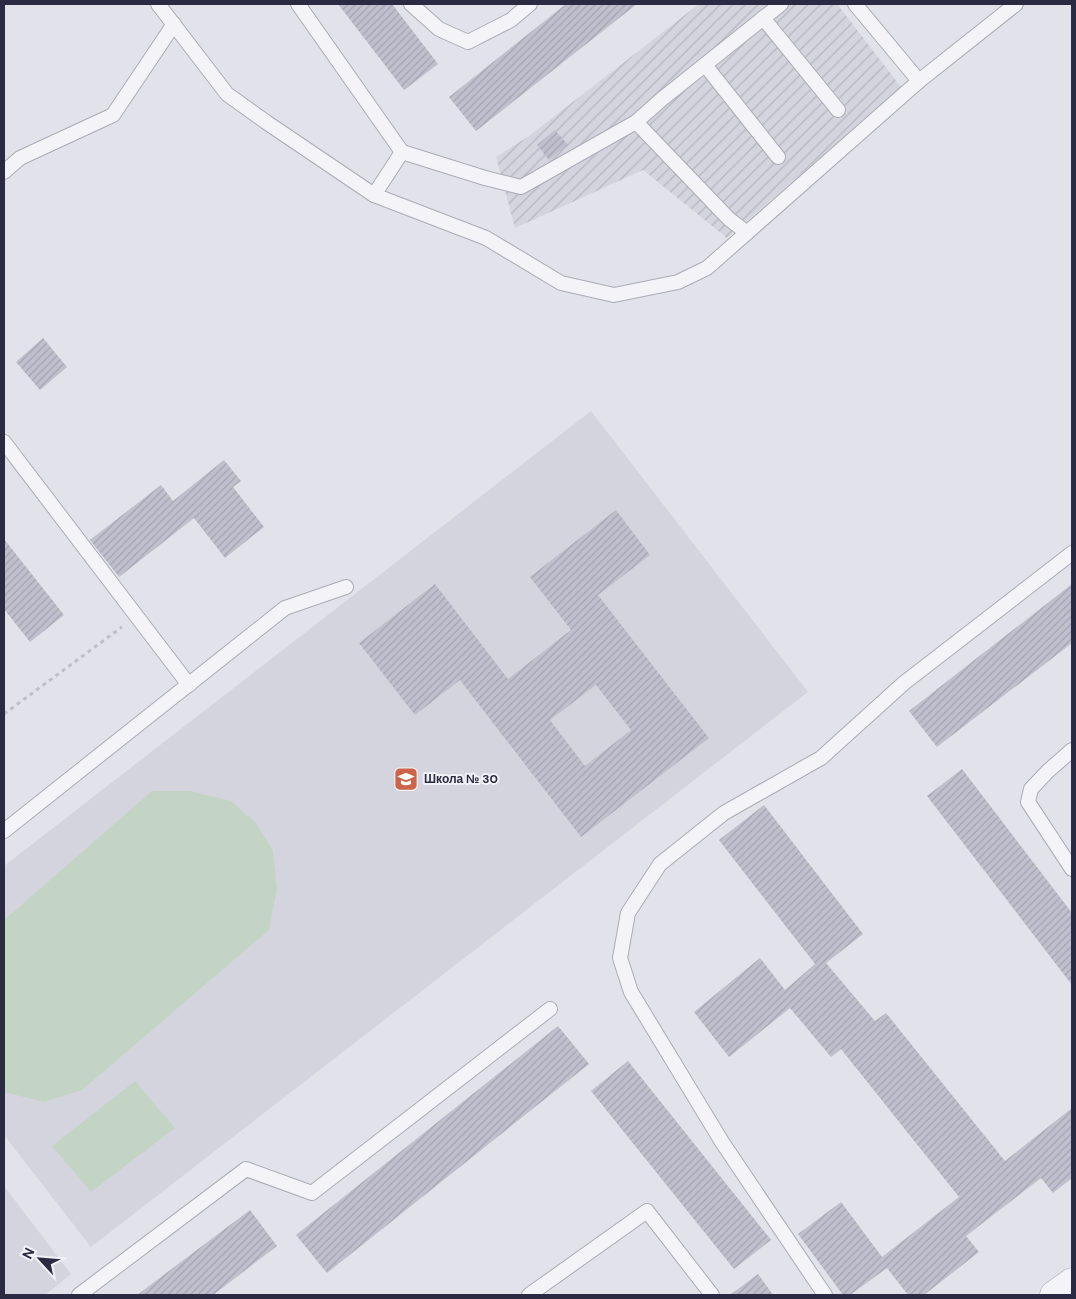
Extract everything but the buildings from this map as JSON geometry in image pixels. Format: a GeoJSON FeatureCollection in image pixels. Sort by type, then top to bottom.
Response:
{"type":"FeatureCollection","features":[{"type":"Feature","properties":{"kind":"street"},"geometry":{"type":"LineString","coordinates":[[1054,1295],[1072,1282]]}},
{"type":"Feature","properties":{"kind":"lane"},"geometry":{"type":"LineString","coordinates":[[158,4],[227,94],[374,195],[486,238],[560,283],[614,295],[678,282],[707,268],[919,81],[1016,4]]}},
{"type":"Feature","properties":{"kind":"lane"},"geometry":{"type":"LineString","coordinates":[[298,4],[402,152],[485,178],[521,186],[636,122],[781,4]]}},
{"type":"Feature","properties":{"kind":"lane"},"geometry":{"type":"LineString","coordinates":[[411,4],[439,29],[468,42],[511,20],[530,4]]}},
{"type":"Feature","properties":{"kind":"lane"},"geometry":{"type":"LineString","coordinates":[[855,4],[919,81]]}},
{"type":"Feature","properties":{"kind":"lane"},"geometry":{"type":"LineString","coordinates":[[763,18],[838,110]]}},
{"type":"Feature","properties":{"kind":"lane"},"geometry":{"type":"LineString","coordinates":[[4,172],[20,158],[113,115],[174,24]]}},
{"type":"Feature","properties":{"kind":"lane"},"geometry":{"type":"LineString","coordinates":[[705,65],[778,157]]}},
{"type":"Feature","properties":{"kind":"lane"},"geometry":{"type":"LineString","coordinates":[[636,122],[729,219],[746,232]]}},
{"type":"Feature","properties":{"kind":"lane"},"geometry":{"type":"LineString","coordinates":[[374,195],[402,152]]}},
{"type":"Feature","properties":{"kind":"lane"},"geometry":{"type":"LineString","coordinates":[[4,442],[189,685]]}},
{"type":"Feature","properties":{"kind":"lane"},"geometry":{"type":"LineString","coordinates":[[825,1295],[722,1142],[631,992],[620,958],[628,913],[660,864],[724,813],[821,758],[904,683],[1072,553]]}},
{"type":"Feature","properties":{"kind":"lane"},"geometry":{"type":"LineString","coordinates":[[4,831],[285,608],[346,587]]}},
{"type":"Feature","properties":{"kind":"lane"},"geometry":{"type":"LineString","coordinates":[[1072,750],[1048,771],[1032,789],[1028,802],[1072,869]]}},
{"type":"Feature","properties":{"kind":"lane"},"geometry":{"type":"LineString","coordinates":[[79,1295],[246,1169],[312,1193],[550,1009]]}},
{"type":"Feature","properties":{"kind":"lane"},"geometry":{"type":"LineString","coordinates":[[529,1295],[648,1211],[712,1295]]}},
{"type":"Feature","properties":{"kind":"path"},"geometry":{"type":"LineString","coordinates":[[4,714],[137,616]]}},
{"type":"Feature","properties":{"kind":"shaded area"},"geometry":{"type":"Polygon","coordinates":[[[699,4],[837,4],[901,87],[727,238],[643,170],[515,228],[496,157],[529,136],[699,4]]]}},
{"type":"Feature","properties":{"kind":"shaded area","name":"Школа № 30"},"geometry":{"type":"Polygon","coordinates":[[[591,411],[808,692],[91,1247],[4,1135],[4,866],[591,411]]]}},
{"type":"Feature","properties":{"kind":"shaded area"},"geometry":{"type":"Polygon","coordinates":[[[4,1186],[71,1274],[45,1295],[4,1295],[4,1186]]]}},
{"type":"Feature","properties":{"kind":"green space"},"geometry":{"type":"Polygon","coordinates":[[[152,791],[190,791],[231,801],[256,823],[273,851],[277,889],[269,930],[82,1090],[44,1102],[4,1092],[4,920],[152,791]]]}},
{"type":"Feature","properties":{"kind":"green space"},"geometry":{"type":"Polygon","coordinates":[[[135,1081],[175,1128],[91,1192],[52,1146],[135,1081]]]}},
{"type":"Feature","properties":{"kind":"place","name":"Школа № 30"},"geometry":{"type":"Point","coordinates":[406,779]}}]}
